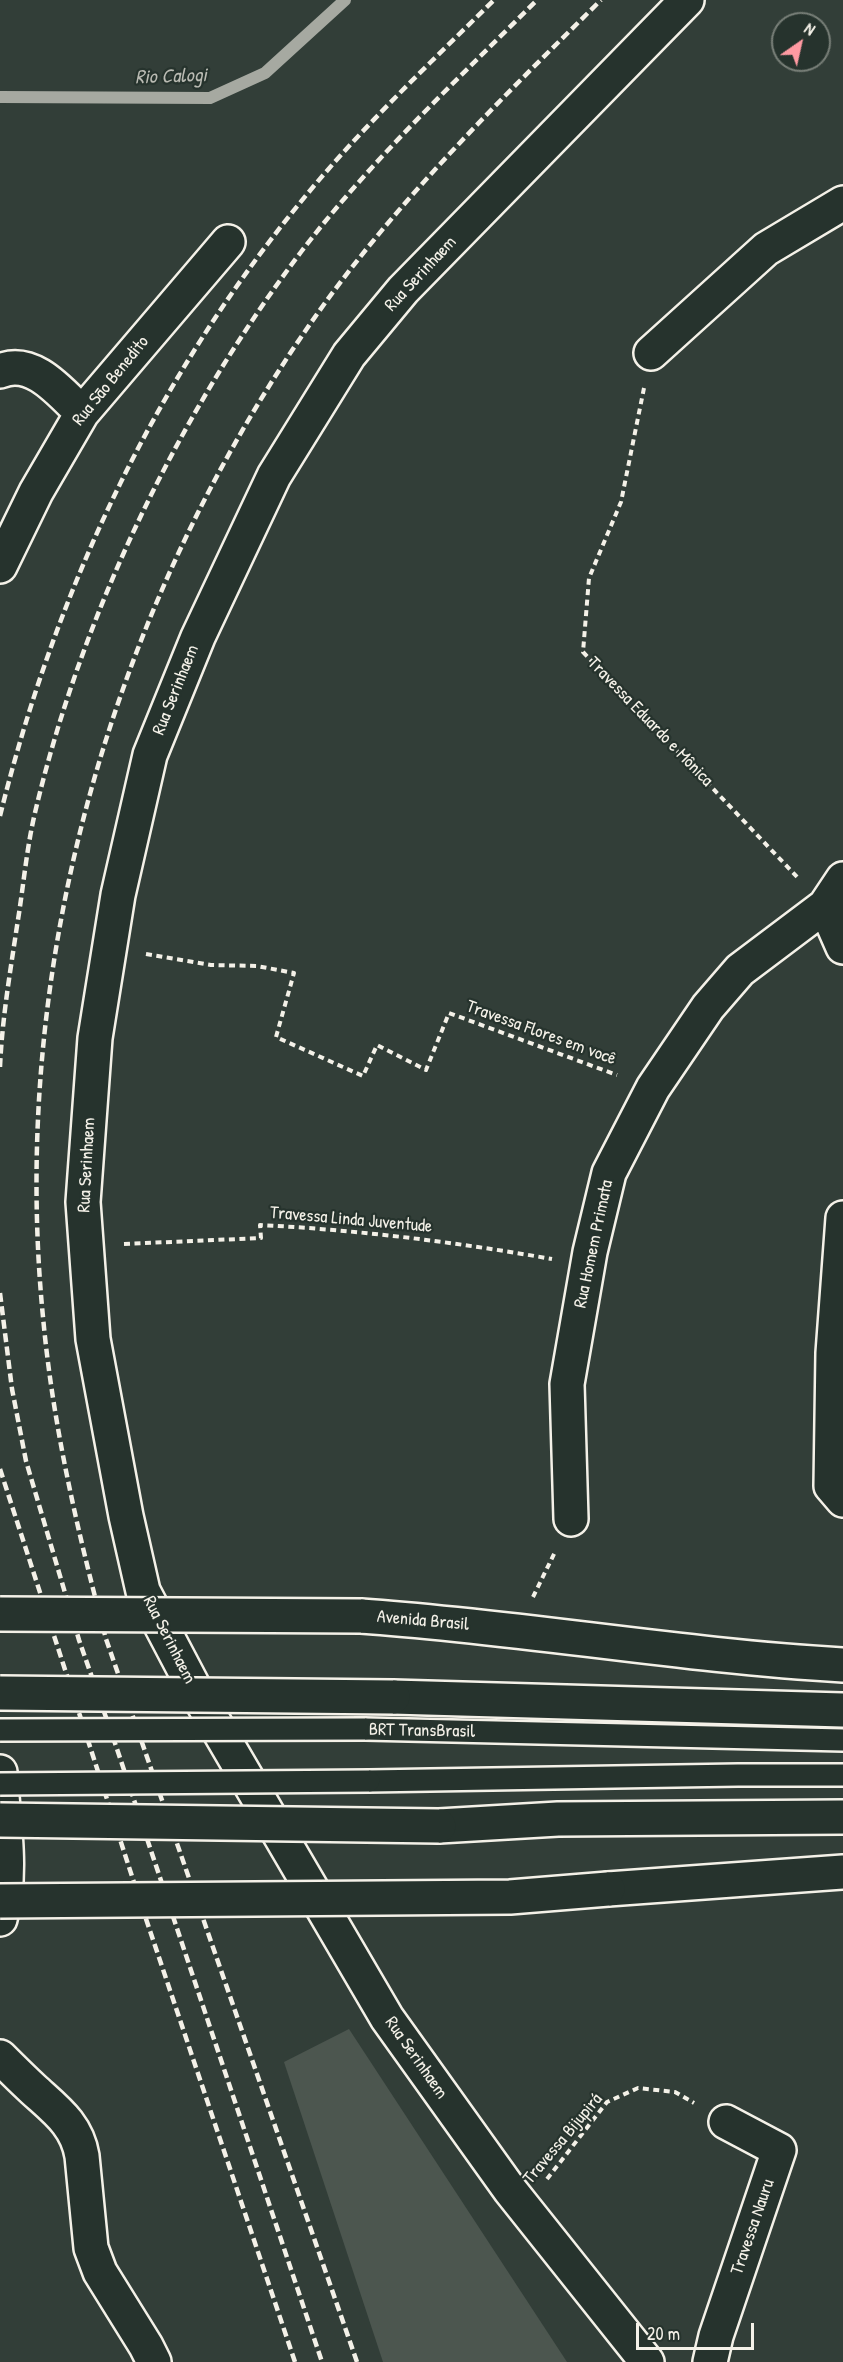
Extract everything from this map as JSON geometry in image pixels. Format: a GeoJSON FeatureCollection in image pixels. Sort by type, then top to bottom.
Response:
{"type":"FeatureCollection","features":[{"type":"Feature","properties":{"kind":"main road","name":"Rua Serinhaem"},"geometry":{"type":"LineString","coordinates":[[647,2362],[524,2207],[387,2018],[194,1688],[143,1591],[126,1516],[93,1339],[83,1202],[95,1038],[118,895],[150,755],[198,637],[274,476],[349,355],[403,290],[687,0]]}},
{"type":"Feature","properties":{"kind":"main road"},"geometry":{"type":"LineString","coordinates":[[651,353],[766,249],[843,203]]}},
{"type":"Feature","properties":{"kind":"main road","name":"Rua Sāo Benedito"},"geometry":{"type":"LineString","coordinates":[[0,566],[36,492],[81,413],[228,242]]}},
{"type":"Feature","properties":{"kind":"main road"},"geometry":{"type":"LineString","coordinates":[[0,371],[21,368],[40,375],[81,413]]}},
{"type":"Feature","properties":{"kind":"main road","name":"Rua Homem Primata"},"geometry":{"type":"LineString","coordinates":[[572,1519],[567,1384],[588,1265],[609,1173],[652,1088],[708,1006],[740,970],[825,906],[843,879]]}},
{"type":"Feature","properties":{"kind":"main road"},"geometry":{"type":"LineString","coordinates":[[825,906],[843,947]]}},
{"type":"Feature","properties":{"kind":"main road"},"geometry":{"type":"LineString","coordinates":[[843,1218],[831,1486],[843,1500]]}},
{"type":"Feature","properties":{"kind":"main road","name":"Avenida Brasil"},"geometry":{"type":"LineString","coordinates":[[0,1614],[361,1616],[517,1629],[778,1661],[843,1665]]}},
{"type":"Feature","properties":{"kind":"main road"},"geometry":{"type":"LineString","coordinates":[[0,1693],[393,1697],[843,1710]]}},
{"type":"Feature","properties":{"kind":"main road"},"geometry":{"type":"LineString","coordinates":[[0,1772],[6,1869],[5,1899],[0,1919]]}},
{"type":"Feature","properties":{"kind":"main road"},"geometry":{"type":"LineString","coordinates":[[0,1820],[439,1826],[558,1819],[843,1818]]}},
{"type":"Feature","properties":{"kind":"main road"},"geometry":{"type":"LineString","coordinates":[[0,1901],[510,1897],[843,1872]]}},
{"type":"Feature","properties":{"kind":"main road"},"geometry":{"type":"LineString","coordinates":[[0,2057],[59,2111],[74,2130],[81,2150],[91,2248],[100,2272],[154,2362]]}},
{"type":"Feature","properties":{"kind":"main road","name":"Travessa Nauru"},"geometry":{"type":"LineString","coordinates":[[710,2362],[716,2336],[779,2150],[726,2122]]}},
{"type":"Feature","properties":{"kind":"lane","name":"BRT TransBrasil"},"geometry":{"type":"LineString","coordinates":[[0,1730],[365,1729],[843,1740]]}},
{"type":"Feature","properties":{"kind":"lane"},"geometry":{"type":"LineString","coordinates":[[0,1784],[843,1775]]}},
{"type":"Feature","properties":{"kind":"path","name":"Travessa Eduardo e Mônica"},"geometry":{"type":"LineString","coordinates":[[651,353],[621,502],[589,578],[583,652],[825,906]]}},
{"type":"Feature","properties":{"kind":"path","name":"Travessa Flores em você"},"geometry":{"type":"LineString","coordinates":[[110,948],[211,965],[257,966],[294,973],[276,1037],[363,1076],[377,1045],[426,1070],[449,1013],[652,1088]]}},
{"type":"Feature","properties":{"kind":"path","name":"Travessa Linda Juventude"},"geometry":{"type":"LineString","coordinates":[[86,1246],[261,1238],[260,1225],[324,1228],[463,1243],[588,1265]]}},
{"type":"Feature","properties":{"kind":"path"},"geometry":{"type":"LineString","coordinates":[[517,1629],[572,1519]]}},
{"type":"Feature","properties":{"kind":"path","name":"Travessa Bijupirá"},"geometry":{"type":"LineString","coordinates":[[524,2207],[607,2102],[638,2088],[675,2092],[726,2122]]}},
{"type":"Feature","properties":{"kind":"shaded area"},"geometry":{"type":"Polygon","coordinates":[[[349,2029],[567,2362],[383,2362],[284,2062],[349,2029]]]}},
{"type":"Feature","properties":{"kind":"waterway","name":"Rio Calogi"},"geometry":{"type":"LineString","coordinates":[[0,97],[210,98],[265,73],[345,0]]}},
{"type":"Feature","properties":{"kind":"railway"},"geometry":{"type":"LineString","coordinates":[[0,816],[49,651],[80,572],[115,494],[198,344],[246,273],[322,177],[394,99],[494,0]]}},
{"type":"Feature","properties":{"kind":"railway"},"geometry":{"type":"LineString","coordinates":[[0,1067],[7,996],[27,858],[34,817],[54,742],[106,593],[175,449],[214,381],[256,315],[328,218],[385,153],[537,0]]}},
{"type":"Feature","properties":{"kind":"railway"},"geometry":{"type":"LineString","coordinates":[[357,2362],[106,1639],[86,1559],[60,1439],[43,1317],[36,1183],[43,1049],[62,916],[92,785],[135,657],[188,533],[251,415],[325,303],[356,262],[457,146],[601,0]]}},
{"type":"Feature","properties":{"kind":"railway"},"geometry":{"type":"LineString","coordinates":[[0,1293],[12,1389],[26,1461],[79,1640],[322,2362]]}},
{"type":"Feature","properties":{"kind":"railway"},"geometry":{"type":"LineString","coordinates":[[0,1469],[140,1901],[295,2362]]}}]}
